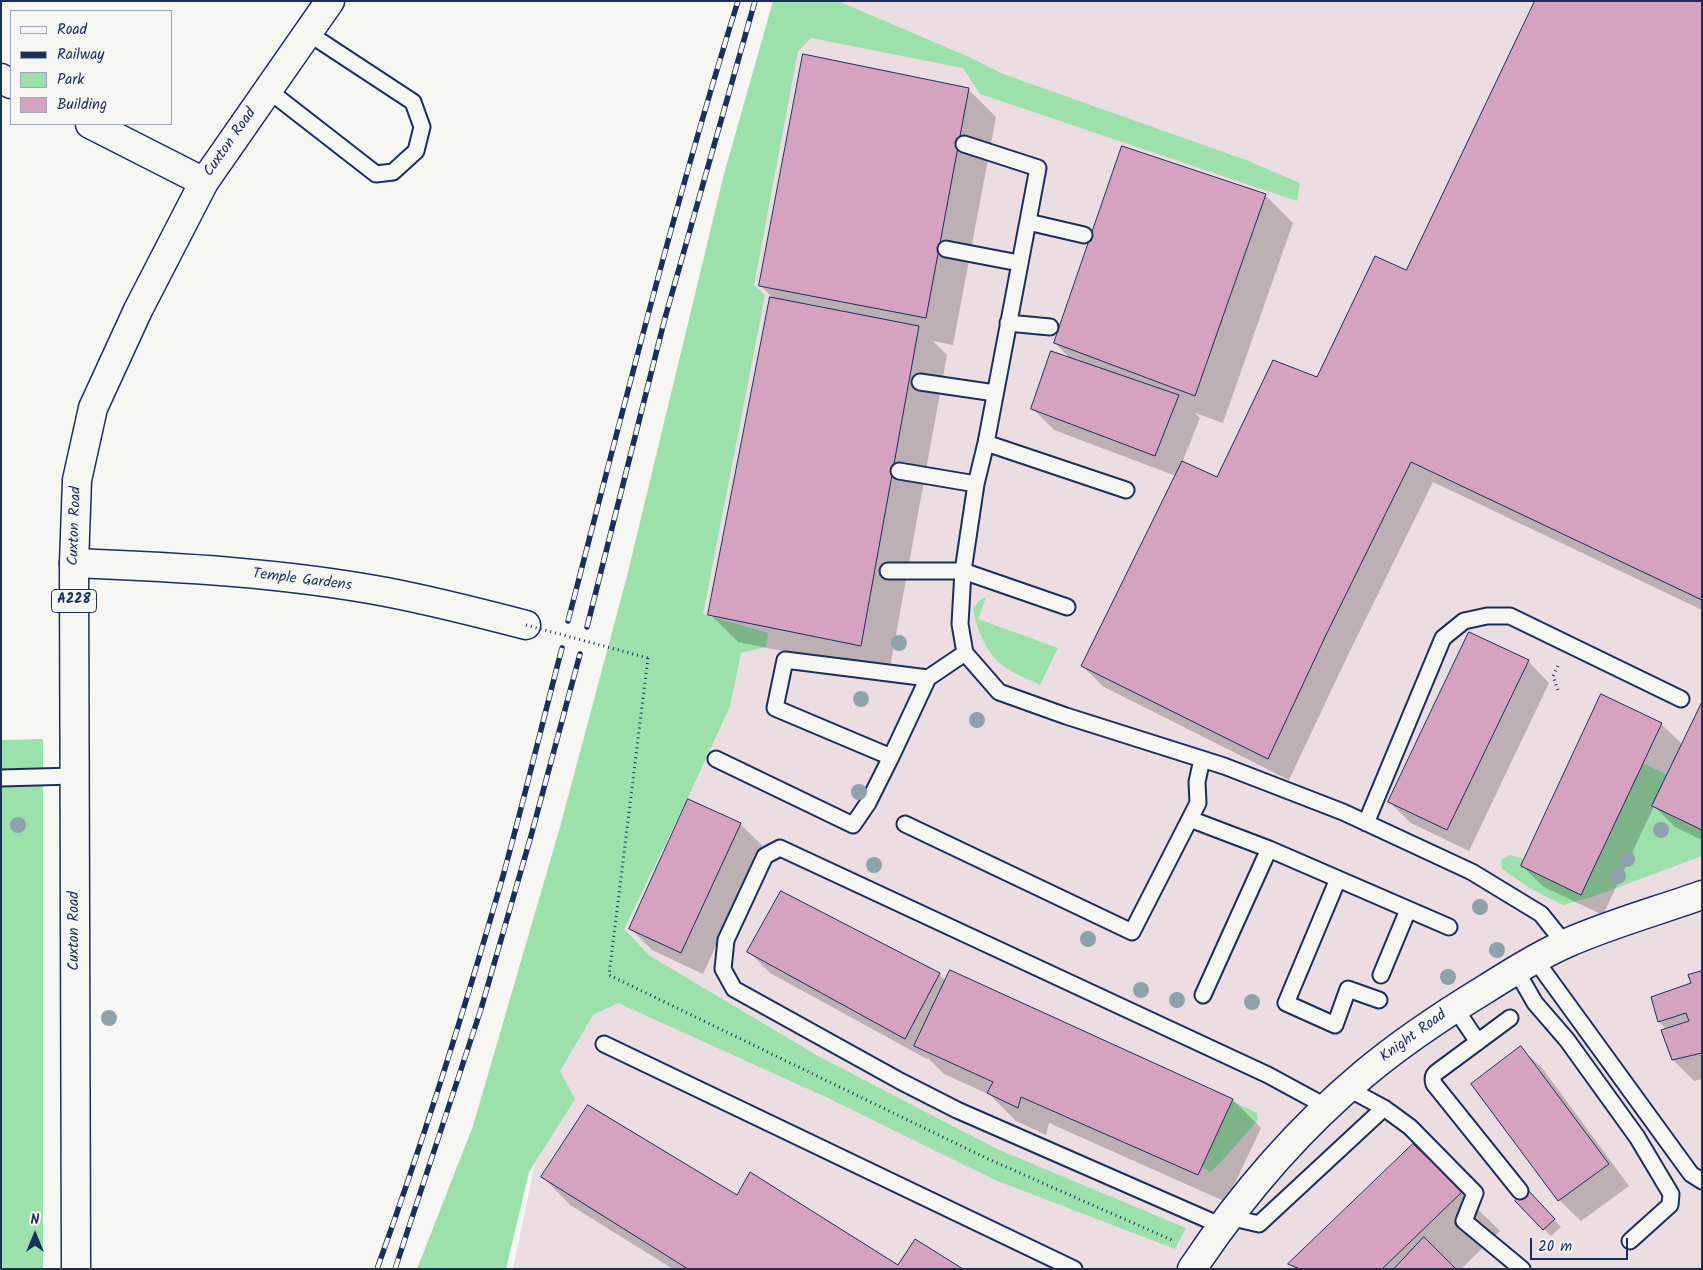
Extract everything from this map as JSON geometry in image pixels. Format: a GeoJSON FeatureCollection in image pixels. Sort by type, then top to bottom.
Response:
{"type":"FeatureCollection","features":[{"type":"Feature","properties":{"kind":"main road","name":"Cuxton Road"},"geometry":{"type":"LineString","coordinates":[[76,1269],[74,563],[77,480],[93,408],[138,310],[204,182],[330,1]]}},
{"type":"Feature","properties":{"kind":"main road"},"geometry":{"type":"LineString","coordinates":[[92,125],[204,182]]}},
{"type":"Feature","properties":{"kind":"main road","name":"Temple Gardens"},"geometry":{"type":"LineString","coordinates":[[74,563],[147,566],[252,574],[362,588],[420,599],[526,625]]}},
{"type":"Feature","properties":{"kind":"main road","name":"Knight Road"},"geometry":{"type":"LineString","coordinates":[[1192,1269],[1226,1221],[1262,1176],[1327,1107],[1389,1054],[1455,1008],[1527,964],[1566,944],[1702,895]]}},
{"type":"Feature","properties":{"kind":"lane"},"geometry":{"type":"LineString","coordinates":[[268,90],[376,174],[393,172],[416,151],[422,127],[413,102],[308,33]]}},
{"type":"Feature","properties":{"kind":"lane"},"geometry":{"type":"LineString","coordinates":[[964,144],[1038,168],[986,443],[976,484],[963,571],[960,624],[965,653],[999,692],[1066,716],[1224,766],[1366,823],[1472,872],[1541,914],[1566,944]]}},
{"type":"Feature","properties":{"kind":"lane"},"geometry":{"type":"LineString","coordinates":[[1028,222],[1084,235]]}},
{"type":"Feature","properties":{"kind":"lane"},"geometry":{"type":"LineString","coordinates":[[946,249],[1020,263]]}},
{"type":"Feature","properties":{"kind":"lane"},"geometry":{"type":"LineString","coordinates":[[1008,323],[1050,327]]}},
{"type":"Feature","properties":{"kind":"lane"},"geometry":{"type":"LineString","coordinates":[[920,382],[995,393]]}},
{"type":"Feature","properties":{"kind":"lane"},"geometry":{"type":"LineString","coordinates":[[986,443],[1126,490]]}},
{"type":"Feature","properties":{"kind":"lane"},"geometry":{"type":"LineString","coordinates":[[899,471],[976,484]]}},
{"type":"Feature","properties":{"kind":"lane"},"geometry":{"type":"LineString","coordinates":[[888,571],[963,571],[1067,606]]}},
{"type":"Feature","properties":{"kind":"lane"},"geometry":{"type":"LineString","coordinates":[[1366,823],[1443,638],[1464,621],[1488,616],[1510,616],[1681,699]]}},
{"type":"Feature","properties":{"kind":"lane"},"geometry":{"type":"LineString","coordinates":[[716,759],[853,825],[868,803],[928,678],[965,653]]}},
{"type":"Feature","properties":{"kind":"lane"},"geometry":{"type":"LineString","coordinates":[[891,757],[775,708],[785,660],[928,678]]}},
{"type":"Feature","properties":{"kind":"lane"},"geometry":{"type":"LineString","coordinates":[[905,824],[1132,932],[1198,803],[1197,782],[1202,759]]}},
{"type":"Feature","properties":{"kind":"lane"},"geometry":{"type":"LineString","coordinates":[[2,777],[74,776]]}},
{"type":"Feature","properties":{"kind":"lane"},"geometry":{"type":"LineString","coordinates":[[1190,819],[1269,849],[1449,927]]}},
{"type":"Feature","properties":{"kind":"lane"},"geometry":{"type":"LineString","coordinates":[[1327,1107],[1268,1075],[780,848],[765,856],[726,940],[723,969],[734,989],[900,1081],[957,1110],[1226,1221],[1259,1224],[1384,1108]]}},
{"type":"Feature","properties":{"kind":"lane"},"geometry":{"type":"LineString","coordinates":[[1203,995],[1269,849]]}},
{"type":"Feature","properties":{"kind":"lane"},"geometry":{"type":"LineString","coordinates":[[1338,879],[1286,1003],[1335,1025],[1348,989],[1379,1000]]}},
{"type":"Feature","properties":{"kind":"lane"},"geometry":{"type":"LineString","coordinates":[[1381,975],[1408,910]]}},
{"type":"Feature","properties":{"kind":"lane"},"geometry":{"type":"LineString","coordinates":[[1527,964],[1542,969],[1691,1174],[1702,1181]]}},
{"type":"Feature","properties":{"kind":"lane"},"geometry":{"type":"LineString","coordinates":[[1527,964],[1535,1003],[1568,1040],[1632,1130],[1671,1194],[1670,1205],[1630,1241]]}},
{"type":"Feature","properties":{"kind":"lane"},"geometry":{"type":"LineString","coordinates":[[1455,1008],[1478,1042]]}},
{"type":"Feature","properties":{"kind":"lane"},"geometry":{"type":"LineString","coordinates":[[1510,1018],[1433,1076],[1434,1084],[1520,1191]]}},
{"type":"Feature","properties":{"kind":"lane"},"geometry":{"type":"LineString","coordinates":[[604,1044],[1074,1269]]}},
{"type":"Feature","properties":{"kind":"lane"},"geometry":{"type":"LineString","coordinates":[[1347,1088],[1384,1108],[1410,1127],[1475,1193],[1464,1221],[1522,1269]]}},
{"type":"Feature","properties":{"kind":"path"},"geometry":{"type":"LineString","coordinates":[[526,625],[648,658]]}},
{"type":"Feature","properties":{"kind":"path"},"geometry":{"type":"LineString","coordinates":[[1559,693],[1553,676],[1560,662]]}},
{"type":"Feature","properties":{"kind":"shaded area"},"geometry":{"type":"Polygon","coordinates":[[[776,1],[1702,1],[1702,1269],[513,1269],[776,1]]]}},
{"type":"Feature","properties":{"kind":"green space"},"geometry":{"type":"Polygon","coordinates":[[[773,1],[838,1],[969,57],[1003,74],[1246,160],[1300,183],[1297,201],[980,94],[963,68],[811,38],[798,51],[754,285],[765,295],[703,614],[768,633],[766,647],[741,653],[730,706],[624,929],[650,956],[818,1056],[997,1149],[1186,1228],[1175,1249],[995,1180],[828,1098],[618,1003],[593,1015],[560,1071],[575,1099],[529,1172],[506,1269],[417,1269],[473,1126],[560,827],[627,576],[724,174],[773,1]]]}},
{"type":"Feature","properties":{"kind":"green space"},"geometry":{"type":"Polygon","coordinates":[[[986,597],[978,619],[1058,648],[1040,685],[1002,666],[989,651],[976,623],[973,609],[979,601],[986,597]]]}},
{"type":"Feature","properties":{"kind":"green space"},"geometry":{"type":"Polygon","coordinates":[[[43,739],[43,1269],[1,1269],[1,740],[43,739]]]}},
{"type":"Feature","properties":{"kind":"green space"},"geometry":{"type":"Polygon","coordinates":[[[1643,763],[1667,775],[1652,806],[1702,830],[1702,856],[1592,897],[1563,905],[1531,889],[1502,869],[1501,860],[1510,855],[1524,859],[1521,866],[1581,895],[1643,763]]]}},
{"type":"Feature","properties":{"kind":"green space"},"geometry":{"type":"Polygon","coordinates":[[[1232,1101],[1257,1113],[1258,1120],[1210,1172],[1202,1166],[1232,1101]]]}},
{"type":"Feature","properties":{"kind":"building"},"geometry":{"type":"Polygon","coordinates":[[[1535,1],[1702,1],[1702,600],[1411,462],[1326,635],[1268,759],[1081,666],[1182,461],[1217,477],[1273,360],[1317,377],[1375,256],[1406,270],[1535,1]]]}},
{"type":"Feature","properties":{"kind":"building"},"geometry":{"type":"Polygon","coordinates":[[[803,54],[969,88],[926,318],[759,286],[803,54]]]}},
{"type":"Feature","properties":{"kind":"building"},"geometry":{"type":"Polygon","coordinates":[[[1122,146],[1266,194],[1195,396],[1054,343],[1122,146]]]}},
{"type":"Feature","properties":{"kind":"building"},"geometry":{"type":"Polygon","coordinates":[[[770,297],[919,326],[861,646],[708,615],[770,297]]]}},
{"type":"Feature","properties":{"kind":"building"},"geometry":{"type":"Polygon","coordinates":[[[1051,351],[1179,395],[1155,456],[1031,409],[1051,351]]]}},
{"type":"Feature","properties":{"kind":"building"},"geometry":{"type":"Polygon","coordinates":[[[1469,632],[1529,660],[1447,830],[1388,802],[1469,632]]]}},
{"type":"Feature","properties":{"kind":"building"},"geometry":{"type":"Polygon","coordinates":[[[1601,694],[1662,723],[1581,895],[1521,866],[1601,694]]]}},
{"type":"Feature","properties":{"kind":"building"},"geometry":{"type":"Polygon","coordinates":[[[1702,702],[1702,830],[1652,806],[1702,702]]]}},
{"type":"Feature","properties":{"kind":"building"},"geometry":{"type":"Polygon","coordinates":[[[688,799],[741,823],[681,953],[629,929],[688,799]]]}},
{"type":"Feature","properties":{"kind":"building"},"geometry":{"type":"Polygon","coordinates":[[[781,891],[940,973],[905,1039],[747,952],[781,891]]]}},
{"type":"Feature","properties":{"kind":"building"},"geometry":{"type":"Polygon","coordinates":[[[950,970],[1233,1099],[1198,1175],[1021,1097],[1018,1108],[987,1093],[993,1082],[914,1046],[950,970]]]}},
{"type":"Feature","properties":{"kind":"building"},"geometry":{"type":"Polygon","coordinates":[[[1702,971],[1702,1053],[1672,1060],[1661,1030],[1689,1021],[1686,1013],[1658,1022],[1651,997],[1691,983],[1688,975],[1702,971]]]}},
{"type":"Feature","properties":{"kind":"building"},"geometry":{"type":"Polygon","coordinates":[[[1521,1046],[1609,1164],[1558,1201],[1471,1084],[1521,1046]]]}},
{"type":"Feature","properties":{"kind":"building"},"geometry":{"type":"Polygon","coordinates":[[[588,1105],[737,1195],[750,1172],[898,1265],[915,1239],[963,1269],[688,1269],[541,1177],[588,1105]]]}},
{"type":"Feature","properties":{"kind":"building"},"geometry":{"type":"Polygon","coordinates":[[[1413,1144],[1463,1191],[1382,1269],[1300,1269],[1288,1264],[1413,1144]]]}},
{"type":"Feature","properties":{"kind":"building"},"geometry":{"type":"Polygon","coordinates":[[[1527,1189],[1555,1219],[1543,1230],[1515,1201],[1527,1189]]]}},
{"type":"Feature","properties":{"kind":"building"},"geometry":{"type":"Polygon","coordinates":[[[1424,1237],[1456,1269],[1394,1269],[1424,1237]]]}},
{"type":"Feature","properties":{"kind":"railway"},"geometry":{"type":"LineString","coordinates":[[568,621],[670,233],[738,1]]}},
{"type":"Feature","properties":{"kind":"railway"},"geometry":{"type":"LineString","coordinates":[[587,627],[665,318],[755,1]]}},
{"type":"Feature","properties":{"kind":"railway"},"geometry":{"type":"LineString","coordinates":[[377,1269],[428,1122],[489,925],[511,848],[562,648]]}},
{"type":"Feature","properties":{"kind":"railway"},"geometry":{"type":"LineString","coordinates":[[395,1269],[481,1009],[531,836],[580,654]]}}]}
